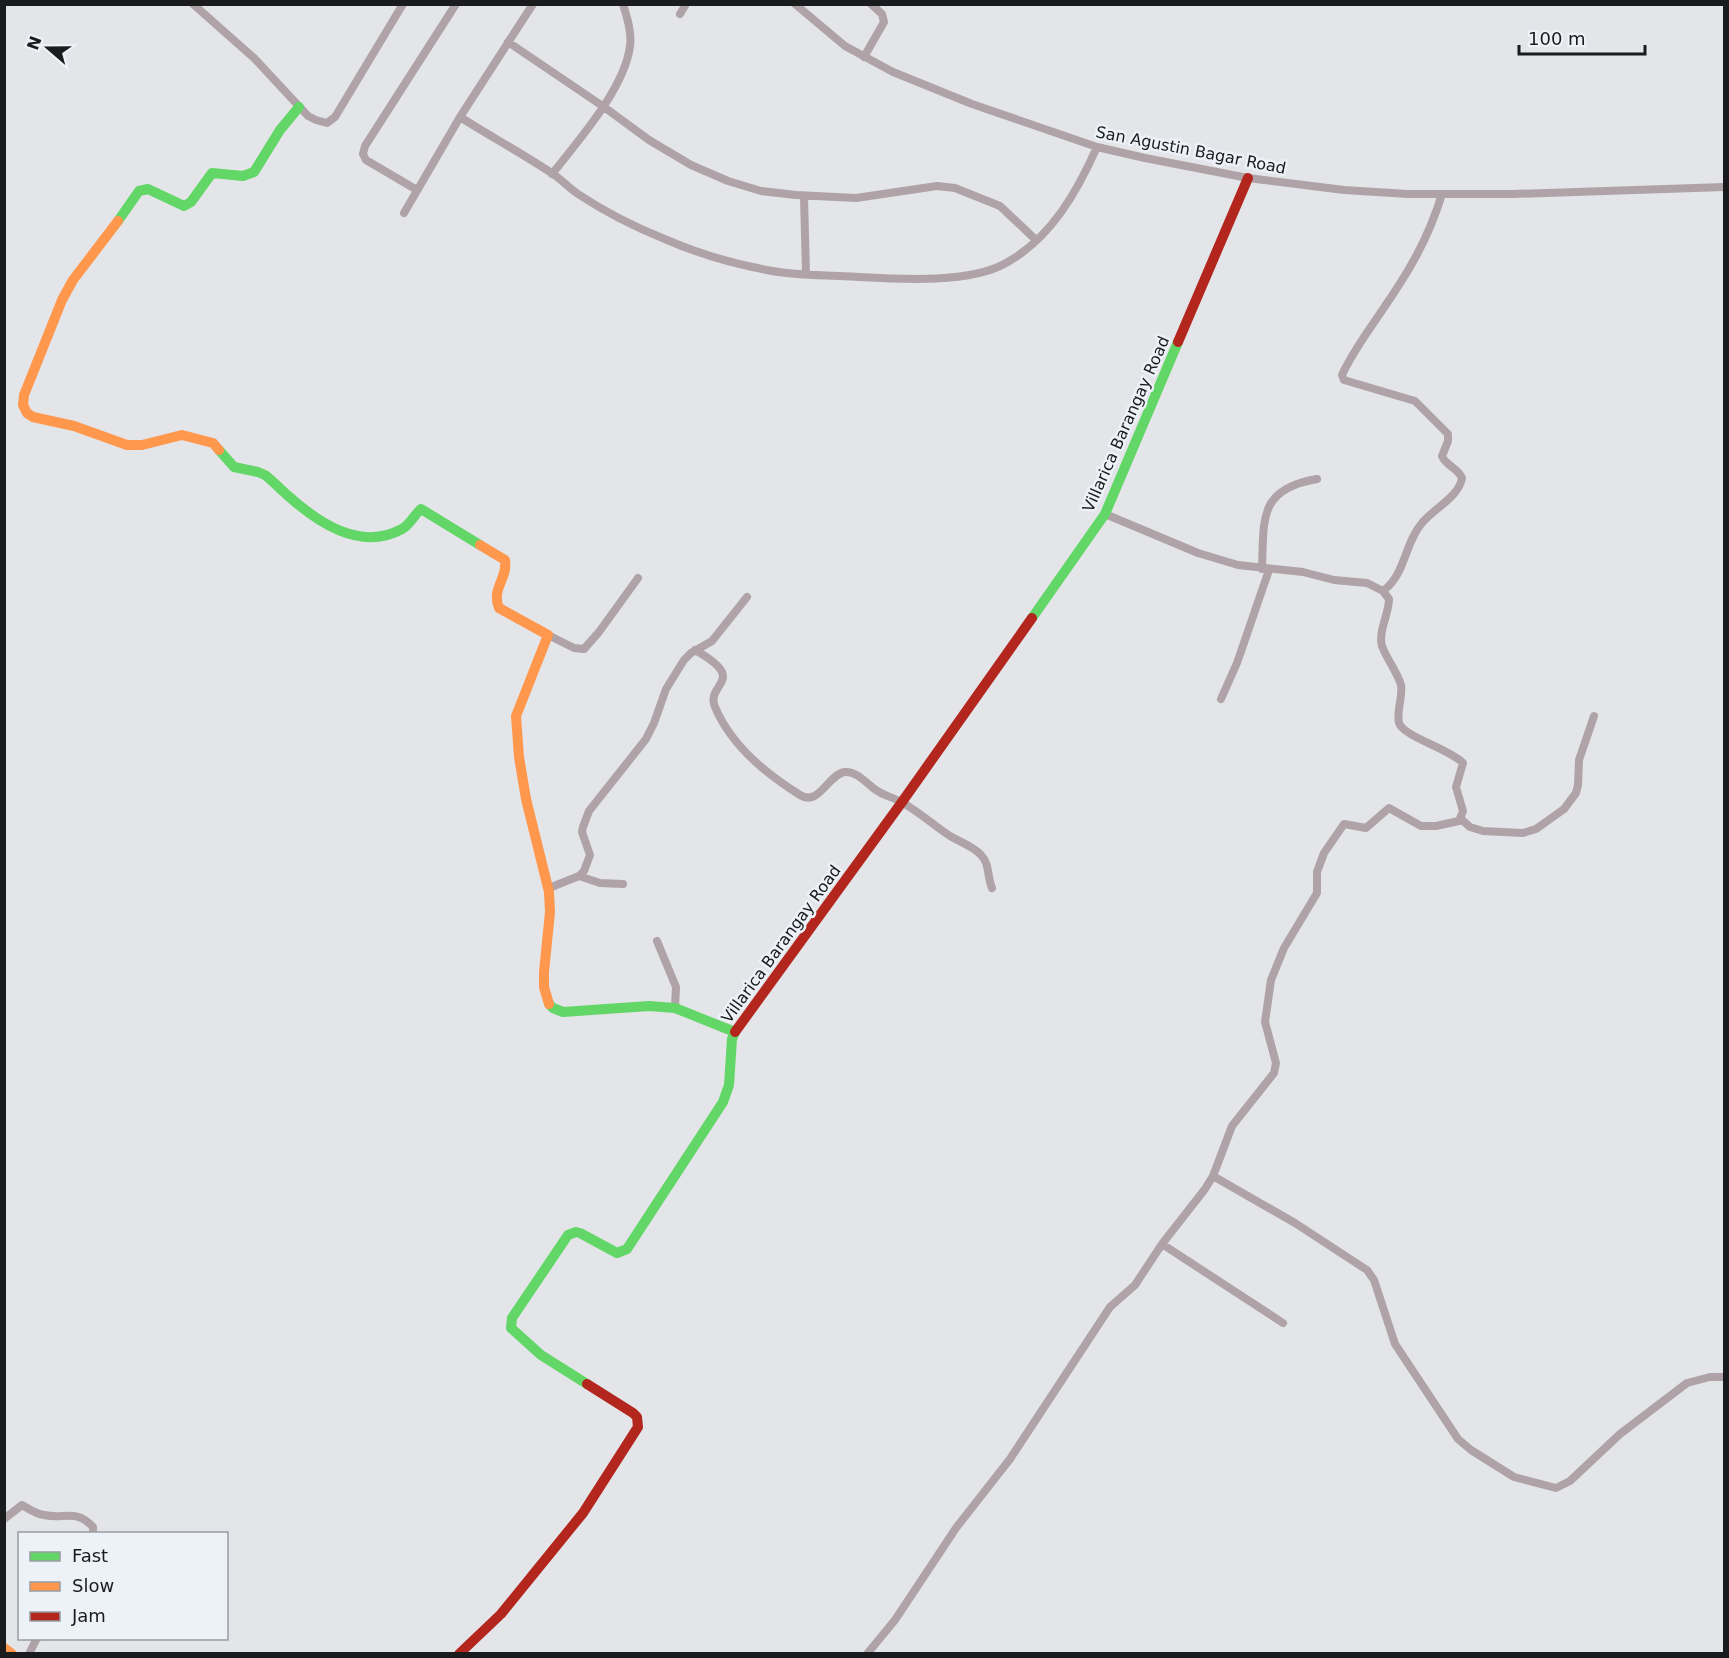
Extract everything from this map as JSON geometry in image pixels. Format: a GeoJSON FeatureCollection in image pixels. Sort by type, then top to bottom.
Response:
{"type":"FeatureCollection","features":[{"type":"Feature","properties":{"kind":"street"},"geometry":{"type":"LineString","coordinates":[[193,4],[254,58],[300,107],[316,120],[327,123],[332,121],[403,4]]}},
{"type":"Feature","properties":{"kind":"street"},"geometry":{"type":"LineString","coordinates":[[417,190],[366,160],[363,154],[365,146],[456,4]]}},
{"type":"Feature","properties":{"kind":"street"},"geometry":{"type":"LineString","coordinates":[[404,213],[460,117],[533,4]]}},
{"type":"Feature","properties":{"kind":"street"},"geometry":{"type":"LineString","coordinates":[[552,174],[604,107],[624,68],[630,46],[623,4]]}},
{"type":"Feature","properties":{"kind":"street"},"geometry":{"type":"LineString","coordinates":[[680,14],[686,4]]}},
{"type":"Feature","properties":{"kind":"street","name":"San Agustin Bagar Road"},"geometry":{"type":"LineString","coordinates":[[795,4],[845,46],[864,57],[893,72],[972,104],[1097,147],[1248,178],[1344,190],[1408,194],[1725,187]]}},
{"type":"Feature","properties":{"kind":"street"},"geometry":{"type":"LineString","coordinates":[[864,57],[884,22],[882,14],[871,4]]}},
{"type":"Feature","properties":{"kind":"street"},"geometry":{"type":"LineString","coordinates":[[508,42],[649,140],[691,165],[728,181],[761,191],[804,196],[856,198],[925,188],[955,188],[1000,206],[1036,240]]}},
{"type":"Feature","properties":{"kind":"street"},"geometry":{"type":"LineString","coordinates":[[300,107],[280,130],[260,165],[249,175],[212,173],[191,202],[184,206],[148,189],[139,191],[107,238],[73,280],[62,300],[24,395],[23,405],[27,413],[33,417],[74,426],[127,445],[142,445],[182,435],[213,443],[238,470],[262,473],[290,498],[336,530],[356,538],[388,534],[409,524],[418,510],[424,510],[505,560],[507,566],[495,596],[499,608],[574,648],[584,649],[594,639],[638,578]]}},
{"type":"Feature","properties":{"kind":"street"},"geometry":{"type":"LineString","coordinates":[[460,117],[552,174],[579,194],[622,219],[668,241],[768,271],[806,274],[891,278],[952,277],[983,272],[1005,264],[1058,219],[1076,190],[1097,147]]}},
{"type":"Feature","properties":{"kind":"street","name":"Villarica Barangay Road"},"geometry":{"type":"LineString","coordinates":[[459,1653],[501,1614],[583,1513],[638,1427],[637,1417],[633,1413],[541,1355],[512,1328],[510,1325],[512,1318],[568,1235],[580,1233],[617,1253],[627,1248],[723,1102],[729,1085],[732,1039],[735,1032],[902,802],[1105,514],[1248,178]]}},
{"type":"Feature","properties":{"kind":"street"},"geometry":{"type":"LineString","coordinates":[[1383,591],[1398,574],[1422,521],[1452,494],[1461,483],[1462,478],[1457,470],[1444,461],[1442,456],[1448,434],[1423,407],[1408,398],[1344,380],[1342,375],[1353,353],[1419,252],[1435,218],[1442,194]]}},
{"type":"Feature","properties":{"kind":"street"},"geometry":{"type":"LineString","coordinates":[[804,196],[806,274]]}},
{"type":"Feature","properties":{"kind":"street"},"geometry":{"type":"LineString","coordinates":[[1221,699],[1237,663],[1266,569],[1265,519],[1272,499],[1291,486],[1317,479]]}},
{"type":"Feature","properties":{"kind":"street"},"geometry":{"type":"LineString","coordinates":[[1105,514],[1198,554],[1238,565],[1303,572],[1334,580],[1361,581],[1383,591],[1389,602],[1382,631],[1382,645],[1401,685],[1398,719],[1408,733],[1436,746],[1463,763],[1456,787],[1463,811],[1461,819]]}},
{"type":"Feature","properties":{"kind":"street"},"geometry":{"type":"LineString","coordinates":[[549,888],[579,876],[589,860],[588,848],[582,832],[589,811],[646,739],[666,689],[684,660],[695,650],[712,641],[747,597]]}},
{"type":"Feature","properties":{"kind":"street"},"geometry":{"type":"LineString","coordinates":[[548,635],[516,716],[532,826],[549,888],[550,919],[545,956],[547,1001],[551,1007],[563,1012],[650,1006],[675,1008],[735,1032]]}},
{"type":"Feature","properties":{"kind":"street"},"geometry":{"type":"LineString","coordinates":[[695,650],[716,663],[723,673],[714,703],[731,736],[755,761],[803,797],[812,797],[836,775],[848,772],[884,795],[902,802],[952,837],[977,851],[986,862],[987,877],[992,888]]}},
{"type":"Feature","properties":{"kind":"street"},"geometry":{"type":"LineString","coordinates":[[1461,819],[1470,827],[1484,831],[1523,833],[1536,829],[1564,809],[1576,793],[1579,760],[1594,716]]}},
{"type":"Feature","properties":{"kind":"street"},"geometry":{"type":"LineString","coordinates":[[867,1653],[895,1620],[956,1528],[1010,1459],[1110,1307],[1135,1285],[1162,1244],[1205,1190],[1213,1176],[1232,1126],[1274,1073],[1276,1063],[1265,1022],[1271,980],[1284,948],[1317,893],[1319,864],[1333,838],[1344,824],[1366,828],[1389,808],[1421,826],[1450,824],[1461,819]]}},
{"type":"Feature","properties":{"kind":"street"},"geometry":{"type":"LineString","coordinates":[[579,876],[600,883],[623,884]]}},
{"type":"Feature","properties":{"kind":"street"},"geometry":{"type":"LineString","coordinates":[[657,941],[676,987],[675,1008]]}},
{"type":"Feature","properties":{"kind":"street"},"geometry":{"type":"LineString","coordinates":[[1213,1176],[1295,1222],[1367,1270],[1374,1280],[1395,1344],[1458,1439],[1471,1450],[1514,1477],[1556,1488],[1569,1481],[1620,1434],[1687,1383],[1710,1377],[1725,1377]]}},
{"type":"Feature","properties":{"kind":"street"},"geometry":{"type":"LineString","coordinates":[[1162,1244],[1283,1323]]}},
{"type":"Feature","properties":{"kind":"street"},"geometry":{"type":"LineString","coordinates":[[4,1519],[22,1505],[45,1516],[77,1516],[88,1521],[93,1527],[93,1532]]}},
{"type":"Feature","properties":{"kind":"street"},"geometry":{"type":"LineString","coordinates":[[28,1653],[36,1640]]}},
{"type":"Feature","properties":{"kind":"street"},"geometry":{"type":"LineString","coordinates":[[4,1648],[12,1653]]}},
{"type":"Feature","properties":{"kind":"traffic: fast"},"geometry":{"type":"LineString","coordinates":[[118,221],[139,191],[148,189],[184,206],[191,202],[212,173],[243,176],[254,172],[280,130],[299,107]]}},
{"type":"Feature","properties":{"kind":"traffic: fast"},"geometry":{"type":"LineString","coordinates":[[1032,618],[1105,514],[1178,342]]}},
{"type":"Feature","properties":{"kind":"traffic: fast"},"geometry":{"type":"LineString","coordinates":[[219,450],[234,467],[265,475],[311,515],[340,531],[371,537],[386,535],[405,527],[421,509],[480,545]]}},
{"type":"Feature","properties":{"kind":"traffic: fast"},"geometry":{"type":"LineString","coordinates":[[549,1004],[563,1012],[649,1006],[675,1008],[735,1032]]}},
{"type":"Feature","properties":{"kind":"traffic: fast"},"geometry":{"type":"LineString","coordinates":[[587,1384],[541,1355],[511,1328],[512,1318],[568,1235],[580,1233],[617,1253],[627,1249],[723,1102],[729,1085],[732,1039],[735,1032]]}},
{"type":"Feature","properties":{"kind":"traffic: slow"},"geometry":{"type":"LineString","coordinates":[[118,221],[73,280],[62,300],[24,395],[23,405],[27,413],[33,417],[74,426],[127,445],[142,445],[182,435],[213,443],[219,450]]}},
{"type":"Feature","properties":{"kind":"traffic: slow"},"geometry":{"type":"LineString","coordinates":[[480,545],[505,560],[504,573],[497,595],[499,608],[548,635],[516,716],[519,757],[526,799],[549,892],[550,912],[544,972],[544,987],[549,1004]]}},
{"type":"Feature","properties":{"kind":"traffic: slow"},"geometry":{"type":"LineString","coordinates":[[4,1648],[12,1654]]}},
{"type":"Feature","properties":{"kind":"traffic: jam"},"geometry":{"type":"LineString","coordinates":[[1178,342],[1248,178]]}},
{"type":"Feature","properties":{"kind":"traffic: jam"},"geometry":{"type":"LineString","coordinates":[[735,1032],[1032,618]]}},
{"type":"Feature","properties":{"kind":"traffic: jam"},"geometry":{"type":"LineString","coordinates":[[459,1654],[501,1614],[583,1513],[638,1427],[637,1417],[633,1413],[587,1384]]}}]}
